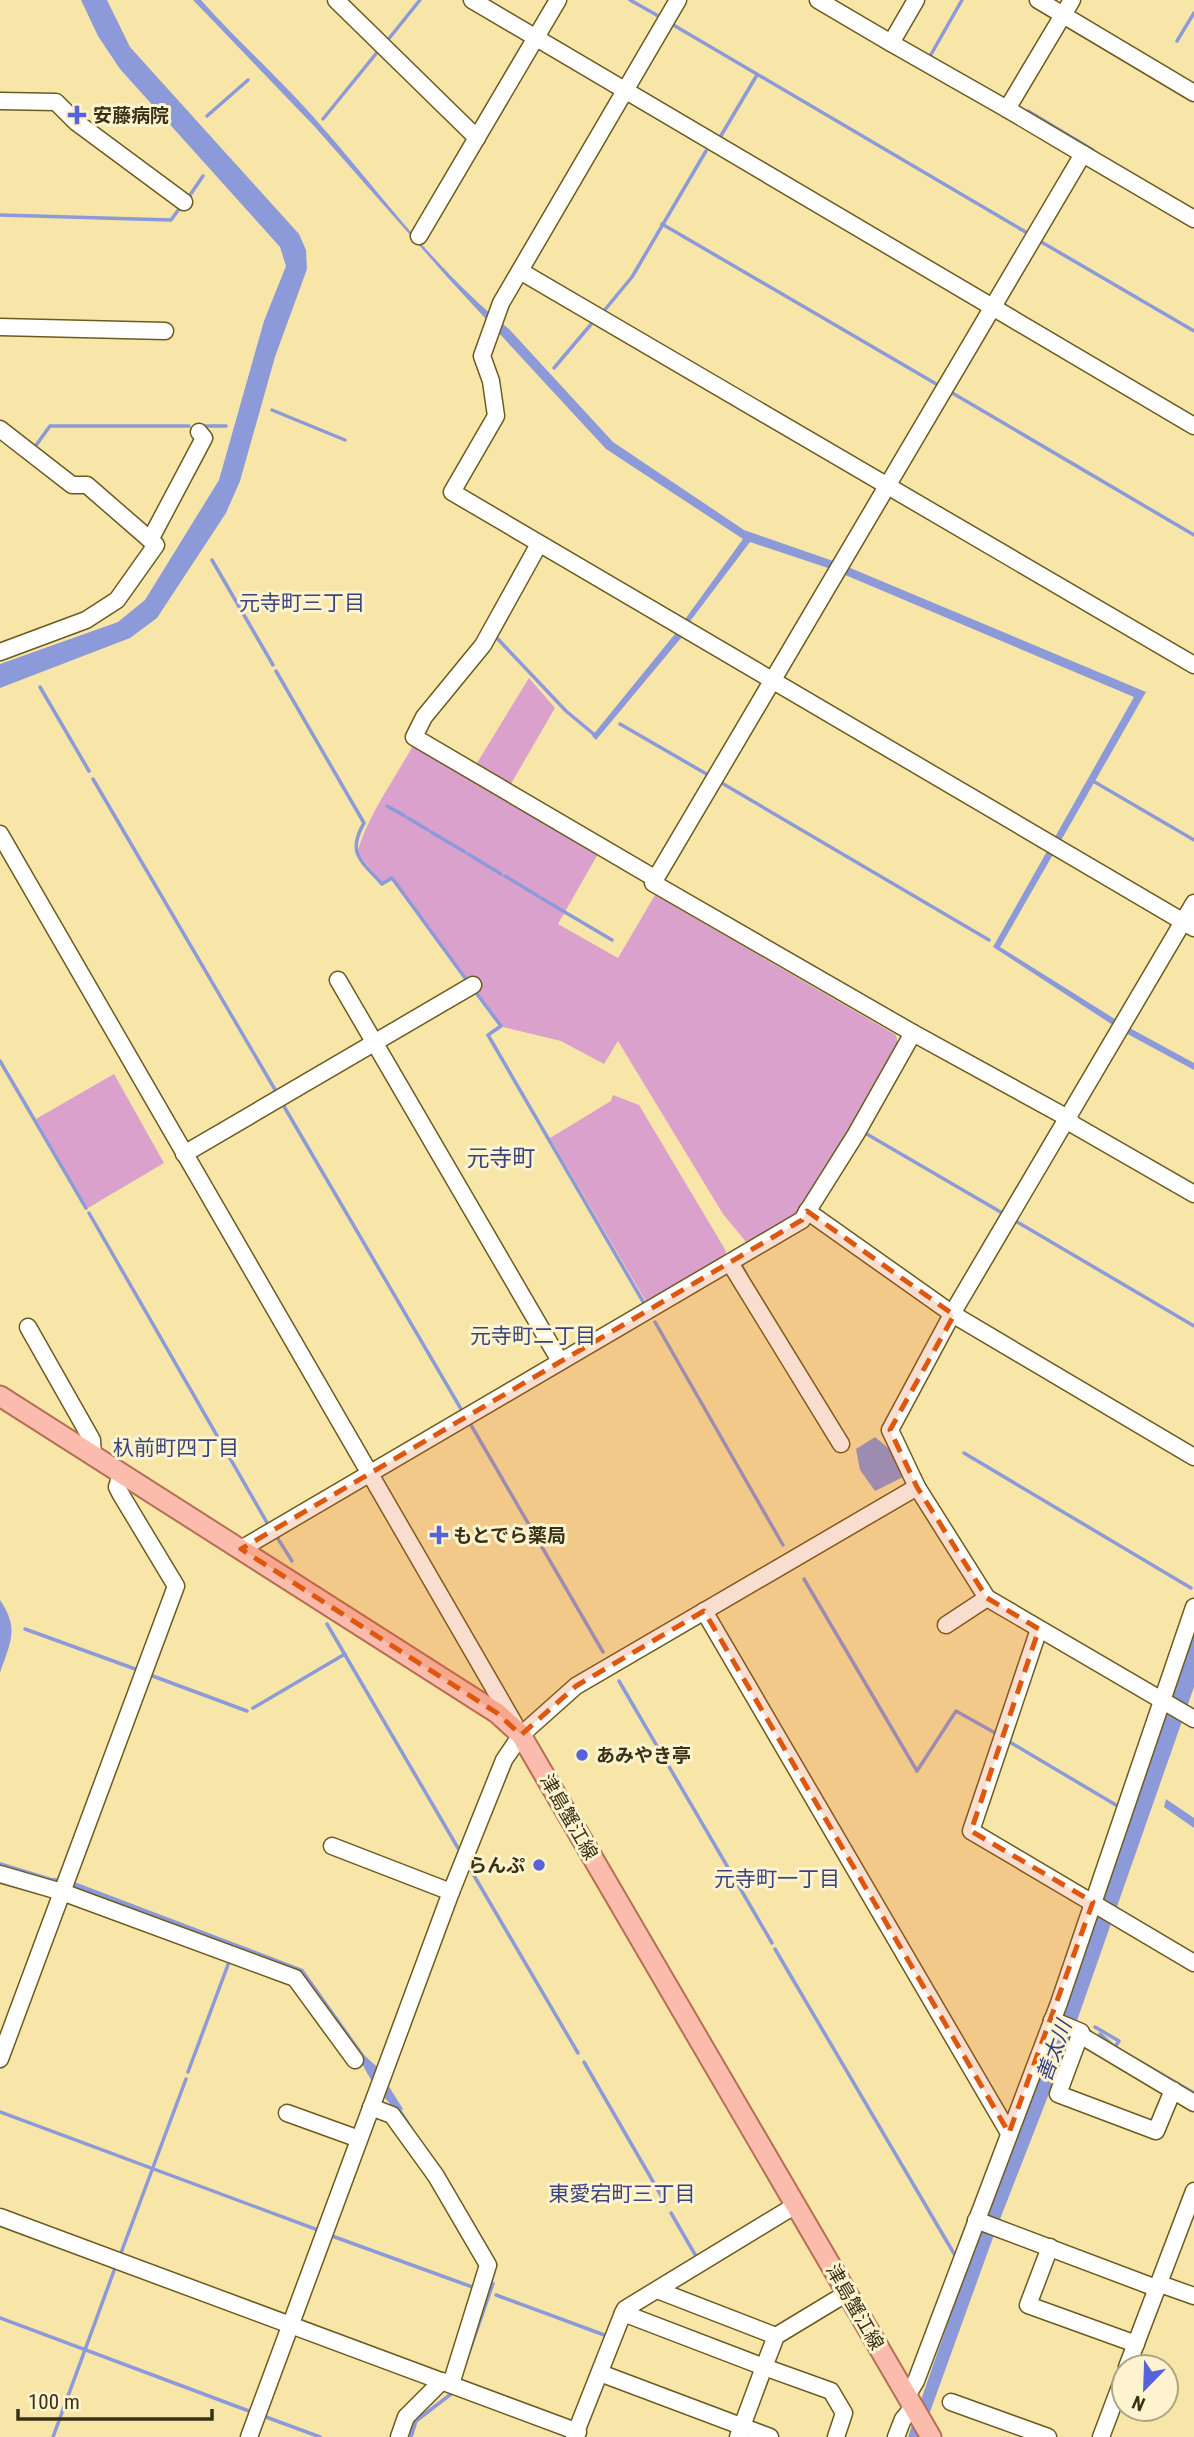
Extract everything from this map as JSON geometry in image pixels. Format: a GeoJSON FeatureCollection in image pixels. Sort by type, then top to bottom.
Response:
{"type":"FeatureCollection","features":[{"type":"Feature","properties":{"kind":"main road","name":"津島蟹江線"},"geometry":{"type":"LineString","coordinates":[[0,1396],[497,1713],[521,1735],[931,2437]]}},
{"type":"Feature","properties":{"kind":"street"},"geometry":{"type":"LineString","coordinates":[[336,0],[477,138]]}},
{"type":"Feature","properties":{"kind":"street"},"geometry":{"type":"LineString","coordinates":[[472,0],[1194,426]]}},
{"type":"Feature","properties":{"kind":"street"},"geometry":{"type":"LineString","coordinates":[[419,236],[558,0]]}},
{"type":"Feature","properties":{"kind":"street"},"geometry":{"type":"LineString","coordinates":[[678,0],[501,303],[482,356],[491,381],[496,416],[452,492],[772,683],[1189,925]]}},
{"type":"Feature","properties":{"kind":"street"},"geometry":{"type":"LineString","coordinates":[[818,0],[1194,219]]}},
{"type":"Feature","properties":{"kind":"street"},"geometry":{"type":"LineString","coordinates":[[891,43],[916,0]]}},
{"type":"Feature","properties":{"kind":"street"},"geometry":{"type":"LineString","coordinates":[[1038,0],[1194,93]]}},
{"type":"Feature","properties":{"kind":"street"},"geometry":{"type":"LineString","coordinates":[[1007,109],[1072,0]]}},
{"type":"Feature","properties":{"kind":"street"},"geometry":{"type":"LineString","coordinates":[[0,101],[55,102],[76,122],[184,202]]}},
{"type":"Feature","properties":{"kind":"street"},"geometry":{"type":"LineString","coordinates":[[1083,154],[653,883],[913,1033],[1066,1117],[1074,1125],[1194,1194]]}},
{"type":"Feature","properties":{"kind":"street"},"geometry":{"type":"LineString","coordinates":[[520,271],[1194,665]]}},
{"type":"Feature","properties":{"kind":"street"},"geometry":{"type":"LineString","coordinates":[[0,327],[165,331]]}},
{"type":"Feature","properties":{"kind":"street"},"geometry":{"type":"LineString","coordinates":[[0,429],[72,485],[87,485],[156,545],[117,600],[86,620],[0,652]]}},
{"type":"Feature","properties":{"kind":"street"},"geometry":{"type":"LineString","coordinates":[[150,540],[204,438],[199,432]]}},
{"type":"Feature","properties":{"kind":"street"},"geometry":{"type":"LineString","coordinates":[[539,544],[483,645],[424,717],[414,737],[656,879]]}},
{"type":"Feature","properties":{"kind":"street"},"geometry":{"type":"LineString","coordinates":[[0,834],[521,1735]]}},
{"type":"Feature","properties":{"kind":"street"},"geometry":{"type":"LineString","coordinates":[[1193,1718],[987,1598],[918,1487],[890,1430],[1120,1024],[1189,925],[1194,903]]}},
{"type":"Feature","properties":{"kind":"street"},"geometry":{"type":"LineString","coordinates":[[338,980],[560,1361]]}},
{"type":"Feature","properties":{"kind":"street"},"geometry":{"type":"LineString","coordinates":[[184,1154],[472,985]]}},
{"type":"Feature","properties":{"kind":"street"},"geometry":{"type":"LineString","coordinates":[[241,1549],[730,1263],[737,1255],[802,1220],[856,1134],[913,1033]]}},
{"type":"Feature","properties":{"kind":"street"},"geometry":{"type":"LineString","coordinates":[[807,1211],[954,1315],[1194,1457]]}},
{"type":"Feature","properties":{"kind":"street"},"geometry":{"type":"LineString","coordinates":[[730,1263],[841,1444]]}},
{"type":"Feature","properties":{"kind":"street"},"geometry":{"type":"LineString","coordinates":[[28,1328],[92,1440],[93,1456]]}},
{"type":"Feature","properties":{"kind":"street"},"geometry":{"type":"LineString","coordinates":[[0,2059],[176,1586],[117,1487],[121,1474]]}},
{"type":"Feature","properties":{"kind":"street"},"geometry":{"type":"LineString","coordinates":[[249,2437],[451,1892],[504,1760],[521,1735],[576,1686],[918,1487]]}},
{"type":"Feature","properties":{"kind":"street"},"geometry":{"type":"LineString","coordinates":[[946,1625],[987,1598]]}},
{"type":"Feature","properties":{"kind":"street"},"geometry":{"type":"LineString","coordinates":[[896,2437],[1009,2133],[1054,2021],[1194,1607]]}},
{"type":"Feature","properties":{"kind":"street"},"geometry":{"type":"LineString","coordinates":[[704,1611],[1009,2133]]}},
{"type":"Feature","properties":{"kind":"street"},"geometry":{"type":"LineString","coordinates":[[1039,1629],[971,1831],[1194,1963]]}},
{"type":"Feature","properties":{"kind":"street"},"geometry":{"type":"LineString","coordinates":[[332,1846],[451,1892]]}},
{"type":"Feature","properties":{"kind":"street"},"geometry":{"type":"LineString","coordinates":[[0,1874],[65,1885],[295,1978],[355,2060]]}},
{"type":"Feature","properties":{"kind":"street"},"geometry":{"type":"LineString","coordinates":[[1054,2021],[1079,2032]]}},
{"type":"Feature","properties":{"kind":"street"},"geometry":{"type":"LineString","coordinates":[[1173,2090],[1156,2131],[1058,2094],[1080,2035],[1173,2090],[1194,2103]]}},
{"type":"Feature","properties":{"kind":"street"},"geometry":{"type":"LineString","coordinates":[[372,2104],[392,2115],[436,2176],[488,2265],[446,2383],[406,2417],[399,2437]]}},
{"type":"Feature","properties":{"kind":"street"},"geometry":{"type":"LineString","coordinates":[[287,2113],[359,2139]]}},
{"type":"Feature","properties":{"kind":"street"},"geometry":{"type":"LineString","coordinates":[[1132,2353],[1194,2191]]}},
{"type":"Feature","properties":{"kind":"street"},"geometry":{"type":"LineString","coordinates":[[0,2217],[446,2383],[575,2436],[625,2309],[796,2205]]}},
{"type":"Feature","properties":{"kind":"street"},"geometry":{"type":"LineString","coordinates":[[977,2221],[1050,2246],[1156,2288],[1163,2285],[1194,2296]]}},
{"type":"Feature","properties":{"kind":"street"},"geometry":{"type":"LineString","coordinates":[[1050,2246],[1028,2305],[1136,2344]]}},
{"type":"Feature","properties":{"kind":"street"},"geometry":{"type":"LineString","coordinates":[[657,2290],[776,2336]]}},
{"type":"Feature","properties":{"kind":"street"},"geometry":{"type":"LineString","coordinates":[[740,2432],[776,2336],[847,2293]]}},
{"type":"Feature","properties":{"kind":"street"},"geometry":{"type":"LineString","coordinates":[[624,2313],[831,2391],[844,2413],[836,2437]]}},
{"type":"Feature","properties":{"kind":"street"},"geometry":{"type":"LineString","coordinates":[[600,2373],[740,2432],[770,2437]]}},
{"type":"Feature","properties":{"kind":"street"},"geometry":{"type":"LineString","coordinates":[[951,2402],[1048,2437]]}},
{"type":"Feature","properties":{"kind":"street"},"geometry":{"type":"LineString","coordinates":[[1101,2437],[1110,2413]]}},
{"type":"Feature","properties":{"kind":"highlighted area"},"geometry":{"type":"Polygon","coordinates":[[[807,1211],[954,1315],[890,1430],[917,1487],[987,1598],[1039,1629],[971,1831],[1093,1902],[1009,2133],[704,1611],[576,1686],[521,1735],[497,1713],[241,1549],[802,1220],[807,1211]]]}},
{"type":"Feature","properties":{"kind":"shaded area"},"geometry":{"type":"Polygon","coordinates":[[[529,678],[555,708],[508,789],[474,768],[529,678]]]}},
{"type":"Feature","properties":{"kind":"shaded area"},"geometry":{"type":"Polygon","coordinates":[[[414,744],[599,852],[558,924],[618,958],[655,895],[896,1035],[898,1045],[843,1145],[797,1216],[747,1243],[723,1214],[618,1041],[604,1064],[561,1041],[503,1027],[393,878],[383,883],[357,853],[375,811],[414,744]]]}},
{"type":"Feature","properties":{"kind":"shaded area"},"geometry":{"type":"Polygon","coordinates":[[[114,1074],[164,1163],[88,1208],[36,1119],[114,1074]]]}},
{"type":"Feature","properties":{"kind":"shaded area"},"geometry":{"type":"Polygon","coordinates":[[[613,1095],[639,1105],[726,1251],[723,1260],[648,1305],[550,1138],[611,1101],[613,1095]]]}},
{"type":"Feature","properties":{"kind":"water"},"geometry":{"type":"Polygon","coordinates":[[[81,0],[107,0],[130,47],[299,234],[306,250],[307,269],[275,357],[240,481],[226,513],[157,618],[130,638],[0,688],[0,664],[118,622],[145,600],[219,480],[264,321],[286,266],[280,247],[120,69],[98,36],[81,0]]]}},
{"type":"Feature","properties":{"kind":"water"},"geometry":{"type":"Polygon","coordinates":[[[193,0],[201,0],[293,95],[458,283],[509,329],[613,442],[744,530],[836,562],[1146,692],[1000,947],[1126,1026],[1194,1063],[1194,1070],[1122,1031],[993,947],[1134,697],[831,569],[750,542],[691,620],[691,626],[596,740],[592,736],[675,634],[680,620],[686,618],[743,539],[606,449],[448,278],[315,127],[193,0]]]}},
{"type":"Feature","properties":{"kind":"water"},"geometry":{"type":"Polygon","coordinates":[[[875,1437],[893,1452],[907,1475],[875,1491],[860,1470],[856,1449],[875,1437]]]}},
{"type":"Feature","properties":{"kind":"water"},"geometry":{"type":"Polygon","coordinates":[[[0,1600],[10,1619],[11,1636],[0,1673],[0,1600]]]}},
{"type":"Feature","properties":{"kind":"water","name":"善太川"},"geometry":{"type":"Polygon","coordinates":[[[1194,1634],[1194,1687],[1073,2032],[995,2232],[921,2437],[908,2437],[980,2231],[1068,2004],[1194,1634]]]}},
{"type":"Feature","properties":{"kind":"water"},"geometry":{"type":"Polygon","coordinates":[[[1166,1799],[1194,1818],[1194,1828],[1164,1807],[1166,1799]]]}},
{"type":"Feature","properties":{"kind":"water"},"geometry":{"type":"Polygon","coordinates":[[[0,1862],[52,1878],[64,1878],[303,1969],[365,2056],[376,2066],[403,2109],[398,2112],[376,2087],[360,2058],[299,1972],[0,1867],[0,1862]]]}},
{"type":"Feature","properties":{"kind":"water"},"geometry":{"type":"Polygon","coordinates":[[[490,2280],[495,2283],[462,2378],[460,2376],[490,2280]]]}},
{"type":"Feature","properties":{"kind":"waterway"},"geometry":{"type":"LineString","coordinates":[[387,41],[420,0]]}},
{"type":"Feature","properties":{"kind":"waterway"},"geometry":{"type":"LineString","coordinates":[[630,0],[662,18]]}},
{"type":"Feature","properties":{"kind":"waterway"},"geometry":{"type":"LineString","coordinates":[[929,58],[962,0]]}},
{"type":"Feature","properties":{"kind":"waterway"},"geometry":{"type":"LineString","coordinates":[[1177,41],[1194,13]]}},
{"type":"Feature","properties":{"kind":"waterway"},"geometry":{"type":"LineString","coordinates":[[670,23],[1029,234]]}},
{"type":"Feature","properties":{"kind":"waterway"},"geometry":{"type":"LineString","coordinates":[[323,119],[379,50]]}},
{"type":"Feature","properties":{"kind":"waterway"},"geometry":{"type":"LineString","coordinates":[[719,139],[757,75]]}},
{"type":"Feature","properties":{"kind":"waterway"},"geometry":{"type":"LineString","coordinates":[[207,116],[248,80]]}},
{"type":"Feature","properties":{"kind":"waterway"},"geometry":{"type":"LineString","coordinates":[[1028,111],[1093,150],[1092,154]]}},
{"type":"Feature","properties":{"kind":"waterway"},"geometry":{"type":"LineString","coordinates":[[603,312],[632,277],[706,151]]}},
{"type":"Feature","properties":{"kind":"waterway"},"geometry":{"type":"LineString","coordinates":[[188,198],[203,176]]}},
{"type":"Feature","properties":{"kind":"waterway"},"geometry":{"type":"LineString","coordinates":[[0,215],[171,220],[182,205]]}},
{"type":"Feature","properties":{"kind":"waterway"},"geometry":{"type":"LineString","coordinates":[[662,224],[938,385]]}},
{"type":"Feature","properties":{"kind":"waterway"},"geometry":{"type":"LineString","coordinates":[[1038,240],[1194,331]]}},
{"type":"Feature","properties":{"kind":"waterway"},"geometry":{"type":"LineString","coordinates":[[554,368],[593,322]]}},
{"type":"Feature","properties":{"kind":"waterway"},"geometry":{"type":"LineString","coordinates":[[949,391],[1194,535]]}},
{"type":"Feature","properties":{"kind":"waterway"},"geometry":{"type":"LineString","coordinates":[[272,410],[345,440]]}},
{"type":"Feature","properties":{"kind":"waterway"},"geometry":{"type":"LineString","coordinates":[[34,448],[50,426],[189,426]]}},
{"type":"Feature","properties":{"kind":"waterway"},"geometry":{"type":"LineString","coordinates":[[201,426],[226,426]]}},
{"type":"Feature","properties":{"kind":"waterway"},"geometry":{"type":"LineString","coordinates":[[212,560],[273,665]]}},
{"type":"Feature","properties":{"kind":"waterway"},"geometry":{"type":"LineString","coordinates":[[494,635],[566,711],[596,736]]}},
{"type":"Feature","properties":{"kind":"waterway"},"geometry":{"type":"LineString","coordinates":[[276,671],[364,823],[356,842],[363,863],[382,884],[392,878],[468,982]]}},
{"type":"Feature","properties":{"kind":"waterway"},"geometry":{"type":"LineString","coordinates":[[40,687],[89,771]]}},
{"type":"Feature","properties":{"kind":"waterway"},"geometry":{"type":"LineString","coordinates":[[620,724],[710,776]]}},
{"type":"Feature","properties":{"kind":"waterway"},"geometry":{"type":"LineString","coordinates":[[93,779],[277,1093]]}},
{"type":"Feature","properties":{"kind":"waterway"},"geometry":{"type":"LineString","coordinates":[[1093,781],[1194,840]]}},
{"type":"Feature","properties":{"kind":"waterway"},"geometry":{"type":"LineString","coordinates":[[720,782],[989,940]]}},
{"type":"Feature","properties":{"kind":"waterway"},"geometry":{"type":"LineString","coordinates":[[387,806],[405,816]]}},
{"type":"Feature","properties":{"kind":"waterway"},"geometry":{"type":"LineString","coordinates":[[408,818],[428,830]]}},
{"type":"Feature","properties":{"kind":"waterway"},"geometry":{"type":"LineString","coordinates":[[431,832],[465,852]]}},
{"type":"Feature","properties":{"kind":"waterway"},"geometry":{"type":"LineString","coordinates":[[468,854],[501,874]]}},
{"type":"Feature","properties":{"kind":"waterway"},"geometry":{"type":"LineString","coordinates":[[505,876],[538,896]]}},
{"type":"Feature","properties":{"kind":"waterway"},"geometry":{"type":"LineString","coordinates":[[541,898],[612,940]]}},
{"type":"Feature","properties":{"kind":"waterway"},"geometry":{"type":"LineString","coordinates":[[474,990],[501,1026],[488,1035],[645,1305]]}},
{"type":"Feature","properties":{"kind":"waterway"},"geometry":{"type":"LineString","coordinates":[[0,1061],[86,1208]]}},
{"type":"Feature","properties":{"kind":"waterway"},"geometry":{"type":"LineString","coordinates":[[282,1103],[461,1409]]}},
{"type":"Feature","properties":{"kind":"waterway"},"geometry":{"type":"LineString","coordinates":[[865,1133],[1004,1214]]}},
{"type":"Feature","properties":{"kind":"waterway"},"geometry":{"type":"LineString","coordinates":[[89,1213],[269,1526]]}},
{"type":"Feature","properties":{"kind":"waterway"},"geometry":{"type":"LineString","coordinates":[[1014,1220],[1194,1326]]}},
{"type":"Feature","properties":{"kind":"waterway"},"geometry":{"type":"LineString","coordinates":[[741,1264],[748,1278]]}},
{"type":"Feature","properties":{"kind":"waterway"},"geometry":{"type":"LineString","coordinates":[[655,1322],[783,1545]]}},
{"type":"Feature","properties":{"kind":"waterway"},"geometry":{"type":"LineString","coordinates":[[471,1425],[603,1652]]}},
{"type":"Feature","properties":{"kind":"waterway"},"geometry":{"type":"LineString","coordinates":[[964,1453],[1191,1588]]}},
{"type":"Feature","properties":{"kind":"waterway"},"geometry":{"type":"LineString","coordinates":[[275,1534],[292,1561]]}},
{"type":"Feature","properties":{"kind":"waterway"},"geometry":{"type":"LineString","coordinates":[[804,1579],[917,1771],[956,1711],[997,1734]]}},
{"type":"Feature","properties":{"kind":"waterway"},"geometry":{"type":"LineString","coordinates":[[327,1624],[458,1848]]}},
{"type":"Feature","properties":{"kind":"waterway"},"geometry":{"type":"LineString","coordinates":[[25,1629],[138,1670]]}},
{"type":"Feature","properties":{"kind":"waterway"},"geometry":{"type":"LineString","coordinates":[[253,1708],[345,1654]]}},
{"type":"Feature","properties":{"kind":"waterway"},"geometry":{"type":"LineString","coordinates":[[150,1675],[247,1711]]}},
{"type":"Feature","properties":{"kind":"waterway"},"geometry":{"type":"LineString","coordinates":[[619,1681],[772,1943]]}},
{"type":"Feature","properties":{"kind":"waterway"},"geometry":{"type":"LineString","coordinates":[[1008,1741],[1121,1808]]}},
{"type":"Feature","properties":{"kind":"waterway"},"geometry":{"type":"LineString","coordinates":[[469,1867],[578,2053]]}},
{"type":"Feature","properties":{"kind":"waterway"},"geometry":{"type":"LineString","coordinates":[[775,1949],[956,2257]]}},
{"type":"Feature","properties":{"kind":"waterway"},"geometry":{"type":"LineString","coordinates":[[188,2072],[229,1962]]}},
{"type":"Feature","properties":{"kind":"waterway"},"geometry":{"type":"LineString","coordinates":[[1095,2027],[1119,2041],[1115,2047],[1194,2093]]}},
{"type":"Feature","properties":{"kind":"waterway"},"geometry":{"type":"LineString","coordinates":[[1100,2034],[1115,2047]]}},
{"type":"Feature","properties":{"kind":"waterway"},"geometry":{"type":"LineString","coordinates":[[584,2062],[666,2204]]}},
{"type":"Feature","properties":{"kind":"waterway"},"geometry":{"type":"LineString","coordinates":[[121,2253],[186,2079]]}},
{"type":"Feature","properties":{"kind":"waterway"},"geometry":{"type":"LineString","coordinates":[[398,2108],[411,2128]]}},
{"type":"Feature","properties":{"kind":"waterway"},"geometry":{"type":"LineString","coordinates":[[0,2112],[318,2230]]}},
{"type":"Feature","properties":{"kind":"waterway"},"geometry":{"type":"LineString","coordinates":[[671,2213],[697,2258]]}},
{"type":"Feature","properties":{"kind":"waterway"},"geometry":{"type":"LineString","coordinates":[[332,2236],[475,2288]]}},
{"type":"Feature","properties":{"kind":"waterway"},"geometry":{"type":"LineString","coordinates":[[490,2285],[496,2265],[494,2262]]}},
{"type":"Feature","properties":{"kind":"waterway"},"geometry":{"type":"LineString","coordinates":[[53,2437],[115,2268]]}},
{"type":"Feature","properties":{"kind":"waterway"},"geometry":{"type":"LineString","coordinates":[[496,2295],[607,2336]]}},
{"type":"Feature","properties":{"kind":"waterway"},"geometry":{"type":"LineString","coordinates":[[0,2318],[249,2411]]}},
{"type":"Feature","properties":{"kind":"waterway"},"geometry":{"type":"LineString","coordinates":[[411,2437],[416,2421],[451,2394]]}},
{"type":"Feature","properties":{"kind":"waterway"},"geometry":{"type":"LineString","coordinates":[[266,2417],[320,2437]]}},
{"type":"Feature","properties":{"kind":"place","name":"安藤病院"},"geometry":{"type":"Point","coordinates":[77,115]}},
{"type":"Feature","properties":{"kind":"place","name":"もとでら薬局"},"geometry":{"type":"Point","coordinates":[439,1535]}},
{"type":"Feature","properties":{"kind":"place","name":"あみやき亭"},"geometry":{"type":"Point","coordinates":[582,1755]}},
{"type":"Feature","properties":{"kind":"place","name":"らんぷ"},"geometry":{"type":"Point","coordinates":[539,1865]}},
{"type":"Feature","properties":{"kind":"district","name":"元寺町三丁目"},"geometry":{"type":"Point","coordinates":[302,603]}},
{"type":"Feature","properties":{"kind":"district","name":"元寺町"},"geometry":{"type":"Point","coordinates":[501,1158]}},
{"type":"Feature","properties":{"kind":"district","name":"元寺町二丁目"},"geometry":{"type":"Point","coordinates":[533,1336]}},
{"type":"Feature","properties":{"kind":"district","name":"杁前町四丁目"},"geometry":{"type":"Point","coordinates":[176,1448]}},
{"type":"Feature","properties":{"kind":"district","name":"元寺町一丁目"},"geometry":{"type":"Point","coordinates":[777,1879]}},
{"type":"Feature","properties":{"kind":"district","name":"東愛宕町三丁目"},"geometry":{"type":"Point","coordinates":[622,2194]}}]}
